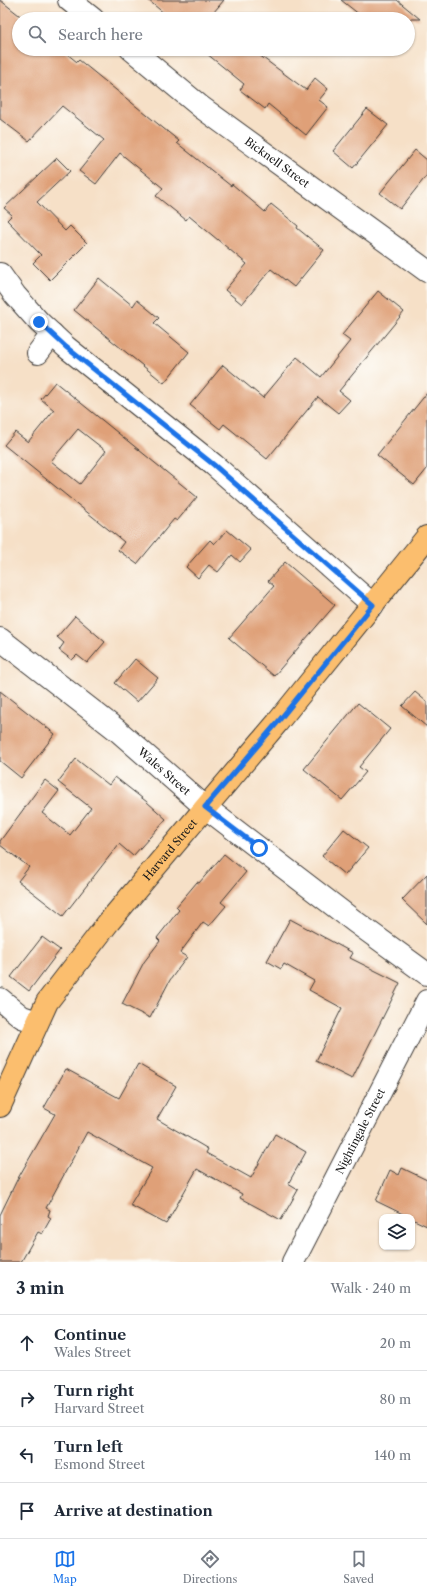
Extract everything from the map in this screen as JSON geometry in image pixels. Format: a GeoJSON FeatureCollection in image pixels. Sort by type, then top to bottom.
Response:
{"type":"FeatureCollection","features":[{"type":"Feature","properties":{"kind":"main road","name":"Harvard Street"},"geometry":{"type":"LineString","coordinates":[[0,1106],[47,1002],[108,922],[277,723],[427,537]]}},
{"type":"Feature","properties":{"kind":"street"},"geometry":{"type":"LineString","coordinates":[[69,0],[84,12]]}},
{"type":"Feature","properties":{"kind":"street","name":"Bicknell Street"},"geometry":{"type":"LineString","coordinates":[[139,56],[201,107],[427,271]]}},
{"type":"Feature","properties":{"kind":"street"},"geometry":{"type":"LineString","coordinates":[[0,274],[15,295],[66,347],[214,465],[373,605]]}},
{"type":"Feature","properties":{"kind":"street"},"geometry":{"type":"LineString","coordinates":[[38,353],[52,334]]}},
{"type":"Feature","properties":{"kind":"street","name":"Wales Street"},"geometry":{"type":"LineString","coordinates":[[0,639],[116,730],[205,807],[354,921],[427,974]]}},
{"type":"Feature","properties":{"kind":"street"},"geometry":{"type":"LineString","coordinates":[[0,999],[22,1017],[37,1022]]}},
{"type":"Feature","properties":{"kind":"street","name":"Nightingale Street"},"geometry":{"type":"LineString","coordinates":[[293,1262],[427,1001]]}},
{"type":"Feature","properties":{"kind":"building"},"geometry":{"type":"Polygon","coordinates":[[[0,0],[15,12],[12,12],[12,56],[70,56],[77,62],[79,60],[179,141],[177,143],[231,186],[232,184],[265,212],[271,204],[324,250],[294,287],[271,269],[242,304],[225,290],[247,264],[189,216],[186,220],[156,196],[163,188],[120,153],[96,184],[79,171],[104,140],[62,106],[29,141],[0,119],[0,0]]]}},
{"type":"Feature","properties":{"kind":"building"},"geometry":{"type":"Polygon","coordinates":[[[148,0],[224,0],[214,12],[163,12],[148,0]]]}},
{"type":"Feature","properties":{"kind":"building"},"geometry":{"type":"Polygon","coordinates":[[[341,0],[397,0],[412,12],[356,12],[341,0]]]}},
{"type":"Feature","properties":{"kind":"building"},"geometry":{"type":"Polygon","coordinates":[[[415,15],[420,19],[415,19],[415,15]]]}},
{"type":"Feature","properties":{"kind":"building"},"geometry":{"type":"Polygon","coordinates":[[[210,56],[260,56],[306,90],[315,78],[328,89],[319,100],[328,107],[306,135],[268,104],[265,109],[240,90],[244,84],[210,56]]]}},
{"type":"Feature","properties":{"kind":"building"},"geometry":{"type":"Polygon","coordinates":[[[367,109],[388,125],[353,168],[333,151],[367,109]]]}},
{"type":"Feature","properties":{"kind":"building"},"geometry":{"type":"Polygon","coordinates":[[[415,150],[427,160],[427,175],[400,209],[380,193],[415,150]]]}},
{"type":"Feature","properties":{"kind":"building"},"geometry":{"type":"Polygon","coordinates":[[[57,158],[70,171],[37,202],[65,231],[70,226],[87,243],[50,280],[33,263],[41,255],[7,220],[12,215],[4,208],[57,158]]]}},
{"type":"Feature","properties":{"kind":"building"},"geometry":{"type":"Polygon","coordinates":[[[99,278],[133,306],[137,300],[159,318],[154,323],[189,352],[164,383],[74,310],[99,278]]]}},
{"type":"Feature","properties":{"kind":"building"},"geometry":{"type":"Polygon","coordinates":[[[378,291],[404,312],[339,391],[350,400],[338,413],[318,397],[267,459],[224,424],[220,429],[190,405],[223,365],[263,398],[297,357],[321,377],[350,341],[342,335],[378,291]]]}},
{"type":"Feature","properties":{"kind":"building"},"geometry":{"type":"Polygon","coordinates":[[[55,382],[197,497],[177,521],[174,519],[137,564],[118,550],[124,542],[4,445],[15,432],[28,442],[54,410],[41,399],[55,382]],[[78,429],[51,461],[80,484],[106,451],[78,429]]]}},
{"type":"Feature","properties":{"kind":"building"},"geometry":{"type":"Polygon","coordinates":[[[427,393],[427,469],[414,485],[377,455],[427,393]]]}},
{"type":"Feature","properties":{"kind":"building"},"geometry":{"type":"Polygon","coordinates":[[[227,530],[251,550],[240,562],[232,555],[218,572],[209,565],[198,578],[186,567],[210,540],[214,544],[227,530]]]}},
{"type":"Feature","properties":{"kind":"building"},"geometry":{"type":"Polygon","coordinates":[[[285,562],[335,605],[274,676],[229,638],[274,586],[268,581],[285,562]]]}},
{"type":"Feature","properties":{"kind":"building"},"geometry":{"type":"Polygon","coordinates":[[[75,616],[105,642],[87,663],[77,655],[72,660],[59,650],[64,643],[57,637],[75,616]]]}},
{"type":"Feature","properties":{"kind":"building"},"geometry":{"type":"Polygon","coordinates":[[[135,659],[158,678],[137,702],[115,683],[135,659]]]}},
{"type":"Feature","properties":{"kind":"building"},"geometry":{"type":"Polygon","coordinates":[[[0,691],[55,734],[21,778],[0,761],[0,691]]]}},
{"type":"Feature","properties":{"kind":"building"},"geometry":{"type":"Polygon","coordinates":[[[415,692],[427,702],[427,727],[402,706],[415,692]]]}},
{"type":"Feature","properties":{"kind":"building"},"geometry":{"type":"Polygon","coordinates":[[[358,703],[390,729],[359,767],[366,772],[342,800],[304,769],[358,703]]]}},
{"type":"Feature","properties":{"kind":"building"},"geometry":{"type":"Polygon","coordinates":[[[76,759],[109,785],[115,777],[166,819],[133,856],[119,844],[63,916],[18,881],[29,867],[0,845],[0,841],[45,780],[59,791],[42,813],[70,835],[91,808],[58,782],[76,759]]]}},
{"type":"Feature","properties":{"kind":"building"},"geometry":{"type":"Polygon","coordinates":[[[344,829],[368,848],[345,875],[322,856],[344,829]]]}},
{"type":"Feature","properties":{"kind":"building"},"geometry":{"type":"Polygon","coordinates":[[[224,854],[246,872],[221,902],[226,906],[209,926],[203,922],[180,953],[187,957],[170,980],[150,1018],[122,1004],[144,962],[160,941],[157,938],[179,910],[176,907],[197,882],[199,883],[224,854]]]}},
{"type":"Feature","properties":{"kind":"building"},"geometry":{"type":"Polygon","coordinates":[[[427,874],[427,924],[402,900],[427,874]]]}},
{"type":"Feature","properties":{"kind":"building"},"geometry":{"type":"Polygon","coordinates":[[[290,919],[353,953],[350,958],[400,983],[352,1079],[316,1061],[342,1008],[309,990],[314,981],[284,964],[281,969],[267,961],[290,919]]]}},
{"type":"Feature","properties":{"kind":"building"},"geometry":{"type":"Polygon","coordinates":[[[42,937],[60,950],[29,991],[11,977],[42,937]]]}},
{"type":"Feature","properties":{"kind":"building"},"geometry":{"type":"Polygon","coordinates":[[[138,1064],[176,1086],[157,1119],[208,1149],[206,1153],[251,1178],[275,1134],[306,1152],[288,1184],[298,1190],[281,1220],[240,1198],[242,1194],[197,1169],[166,1224],[130,1205],[152,1168],[87,1132],[46,1208],[50,1210],[48,1216],[51,1218],[42,1234],[38,1232],[21,1262],[0,1262],[0,1215],[17,1180],[55,1114],[44,1108],[66,1069],[119,1098],[138,1064]]]}},
{"type":"Feature","properties":{"kind":"building"},"geometry":{"type":"Polygon","coordinates":[[[402,1168],[427,1180],[427,1226],[415,1220],[415,1214],[403,1214],[376,1201],[390,1170],[399,1175],[402,1168]]]}},
{"type":"Feature","properties":{"kind":"route"},"geometry":{"type":"LineString","coordinates":[[39,322],[66,347],[214,465],[373,605],[277,723],[205,807],[259,848]]}}]}
